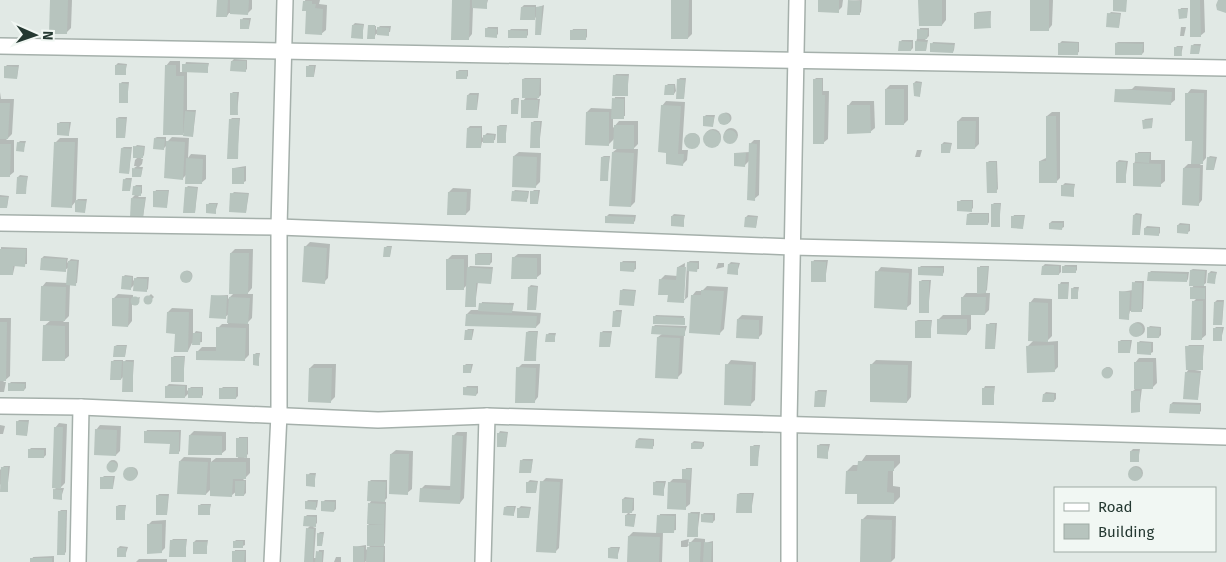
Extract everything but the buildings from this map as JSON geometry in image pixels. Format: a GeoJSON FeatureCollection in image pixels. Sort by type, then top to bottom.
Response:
{"type":"FeatureCollection","features":[{"type":"Feature","properties":{"kind":"street"},"geometry":{"type":"LineString","coordinates":[[272,562],[279,414],[278,228],[285,0]]}},
{"type":"Feature","properties":{"kind":"street"},"geometry":{"type":"LineString","coordinates":[[789,562],[789,424],[797,0]]}},
{"type":"Feature","properties":{"kind":"street"},"geometry":{"type":"LineString","coordinates":[[0,46],[1226,68]]}},
{"type":"Feature","properties":{"kind":"street"},"geometry":{"type":"LineString","coordinates":[[0,223],[278,228],[792,247],[1226,257]]}},
{"type":"Feature","properties":{"kind":"street"},"geometry":{"type":"LineString","coordinates":[[0,406],[279,414],[378,420],[487,416],[1226,438]]}},
{"type":"Feature","properties":{"kind":"street"},"geometry":{"type":"LineString","coordinates":[[78,562],[82,407]]}},
{"type":"Feature","properties":{"kind":"street"},"geometry":{"type":"LineString","coordinates":[[483,562],[487,416]]}}]}
